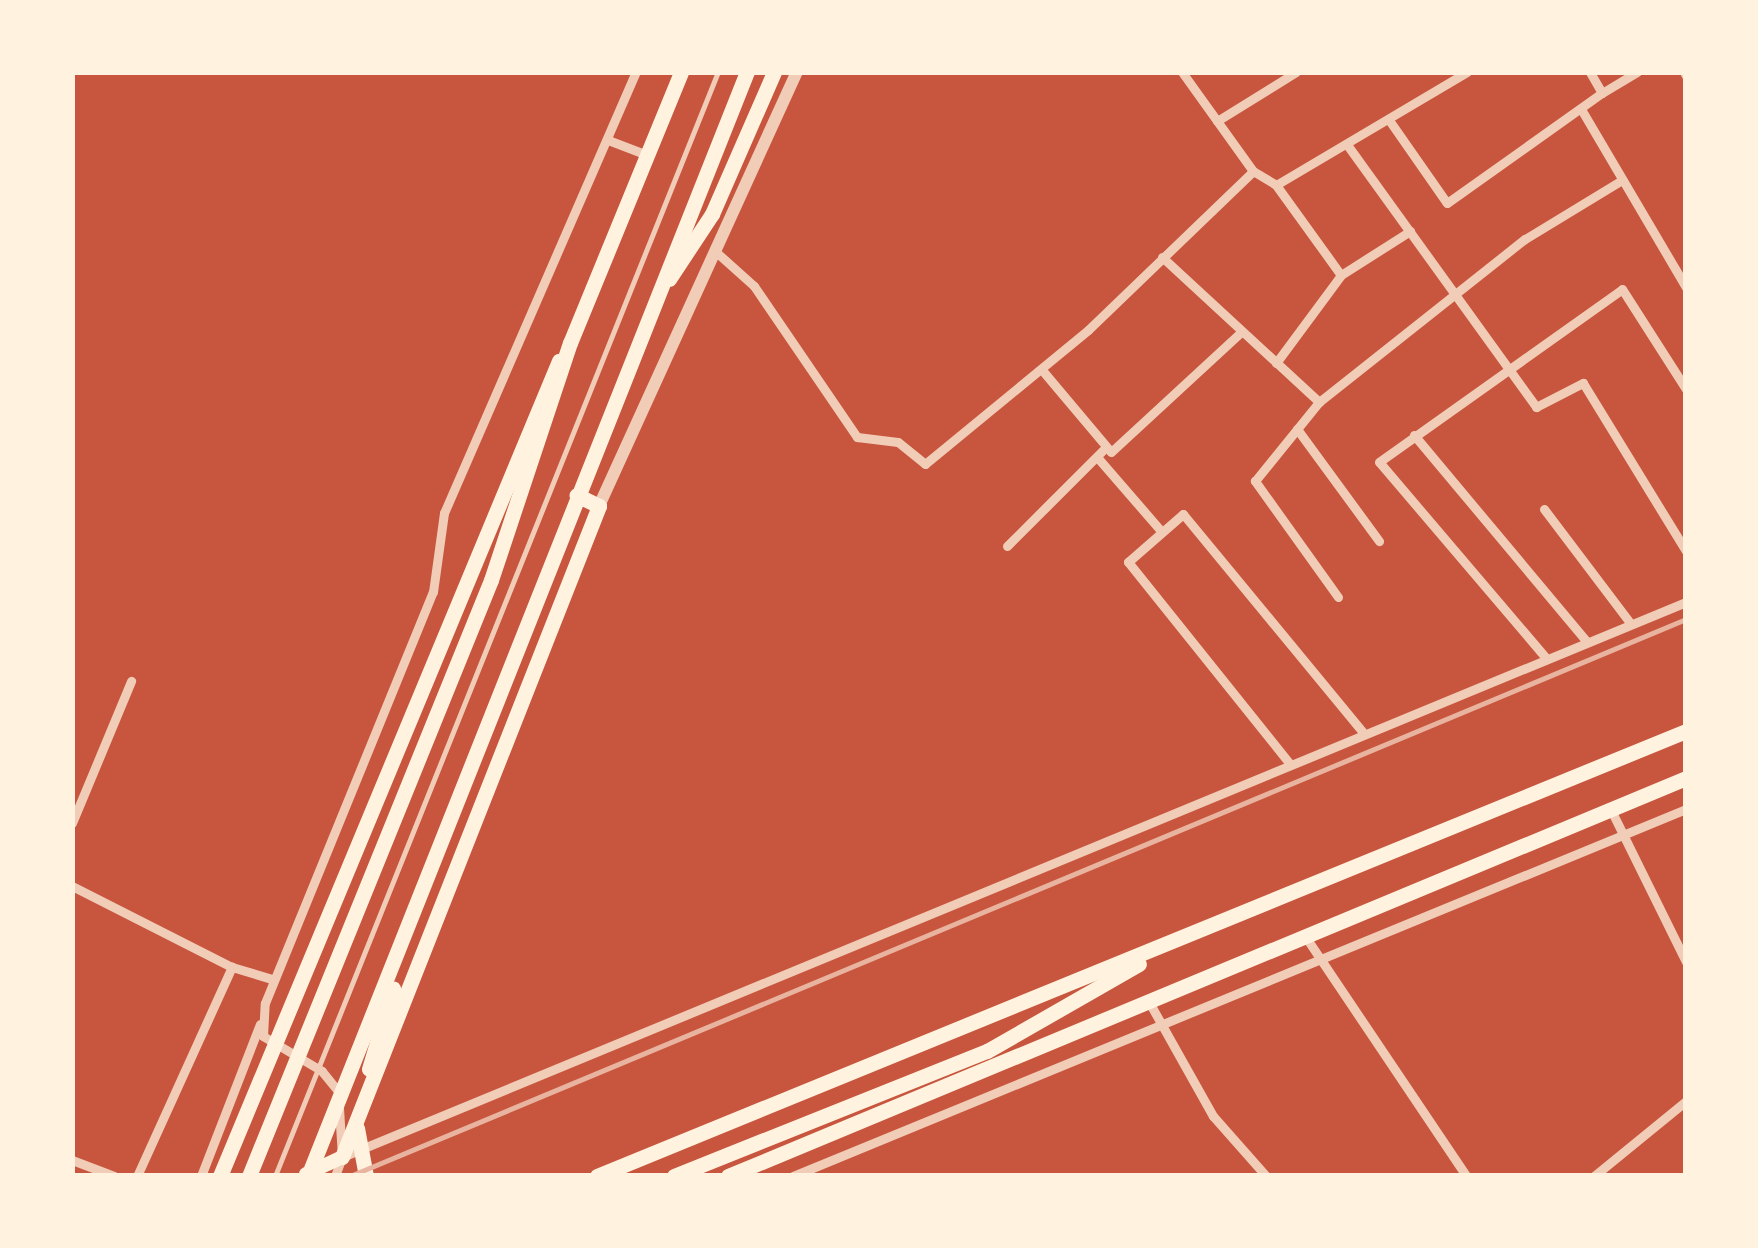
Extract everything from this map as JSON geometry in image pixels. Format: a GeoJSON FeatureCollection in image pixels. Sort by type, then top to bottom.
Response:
{"type":"FeatureCollection","features":[{"type":"Feature","properties":{"kind":"main road"},"geometry":{"type":"LineString","coordinates":[[249,1176],[491,580],[570,343],[681,72]]}},
{"type":"Feature","properties":{"kind":"main road"},"geometry":{"type":"LineString","coordinates":[[305,1176],[747,72]]}},
{"type":"Feature","properties":{"kind":"main road"},"geometry":{"type":"LineString","coordinates":[[648,312],[712,214],[774,72]]}},
{"type":"Feature","properties":{"kind":"main road"},"geometry":{"type":"LineString","coordinates":[[220,1176],[538,395],[570,343]]}},
{"type":"Feature","properties":{"kind":"main road"},"geometry":{"type":"LineString","coordinates":[[305,1176],[342,1157],[599,506],[576,495]]}},
{"type":"Feature","properties":{"kind":"main road"},"geometry":{"type":"LineString","coordinates":[[597,1176],[1686,730]]}},
{"type":"Feature","properties":{"kind":"main road"},"geometry":{"type":"LineString","coordinates":[[728,1176],[1686,778]]}},
{"type":"Feature","properties":{"kind":"main road"},"geometry":{"type":"LineString","coordinates":[[366,1176],[357,1127],[363,1090],[419,899]]}},
{"type":"Feature","properties":{"kind":"main road"},"geometry":{"type":"LineString","coordinates":[[674,1176],[987,1051],[1175,941]]}},
{"type":"Feature","properties":{"kind":"street"},"geometry":{"type":"LineString","coordinates":[[201,1176],[260,1024],[272,979],[434,592],[444,513],[636,72]]}},
{"type":"Feature","properties":{"kind":"street"},"geometry":{"type":"LineString","coordinates":[[599,506],[797,72]]}},
{"type":"Feature","properties":{"kind":"street"},"geometry":{"type":"LineString","coordinates":[[1182,72],[1253,171],[1276,185],[1341,275]]}},
{"type":"Feature","properties":{"kind":"street"},"geometry":{"type":"LineString","coordinates":[[1217,121],[1296,72]]}},
{"type":"Feature","properties":{"kind":"street"},"geometry":{"type":"LineString","coordinates":[[1276,185],[1467,72]]}},
{"type":"Feature","properties":{"kind":"street"},"geometry":{"type":"LineString","coordinates":[[1590,72],[1602,93]]}},
{"type":"Feature","properties":{"kind":"street"},"geometry":{"type":"LineString","coordinates":[[1389,120],[1447,203],[1637,72]]}},
{"type":"Feature","properties":{"kind":"street"},"geometry":{"type":"LineString","coordinates":[[1581,109],[1686,287]]}},
{"type":"Feature","properties":{"kind":"street"},"geometry":{"type":"LineString","coordinates":[[608,140],[646,155]]}},
{"type":"Feature","properties":{"kind":"street"},"geometry":{"type":"LineString","coordinates":[[1348,146],[1537,408],[1583,383],[1686,551]]}},
{"type":"Feature","properties":{"kind":"street"},"geometry":{"type":"LineString","coordinates":[[716,252],[754,286],[857,437],[898,442],[925,464],[1042,370],[1253,171]]}},
{"type":"Feature","properties":{"kind":"street"},"geometry":{"type":"LineString","coordinates":[[1338,597],[1254,483],[1319,402],[1455,293],[1622,180]]}},
{"type":"Feature","properties":{"kind":"street"},"geometry":{"type":"LineString","coordinates":[[1276,363],[1341,275],[1410,231]]}},
{"type":"Feature","properties":{"kind":"street"},"geometry":{"type":"LineString","coordinates":[[1162,257],[1319,402]]}},
{"type":"Feature","properties":{"kind":"street"},"geometry":{"type":"LineString","coordinates":[[1546,658],[1379,462],[1622,289],[1686,389]]}},
{"type":"Feature","properties":{"kind":"street"},"geometry":{"type":"LineString","coordinates":[[1006,546],[1100,453],[1111,452],[1241,332]]}},
{"type":"Feature","properties":{"kind":"street"},"geometry":{"type":"LineString","coordinates":[[1042,370],[1162,532]]}},
{"type":"Feature","properties":{"kind":"street"},"geometry":{"type":"LineString","coordinates":[[1297,429],[1379,541]]}},
{"type":"Feature","properties":{"kind":"street"},"geometry":{"type":"LineString","coordinates":[[1414,435],[1587,642]]}},
{"type":"Feature","properties":{"kind":"street"},"geometry":{"type":"LineString","coordinates":[[1544,509],[1631,624]]}},
{"type":"Feature","properties":{"kind":"street"},"geometry":{"type":"LineString","coordinates":[[1290,764],[1128,562],[1189,514],[1363,732]]}},
{"type":"Feature","properties":{"kind":"street"},"geometry":{"type":"LineString","coordinates":[[342,1157],[1686,602]]}},
{"type":"Feature","properties":{"kind":"street"},"geometry":{"type":"LineString","coordinates":[[72,824],[131,681]]}},
{"type":"Feature","properties":{"kind":"street"},"geometry":{"type":"LineString","coordinates":[[1610,808],[1686,962]]}},
{"type":"Feature","properties":{"kind":"street"},"geometry":{"type":"LineString","coordinates":[[793,1176],[1160,1021],[1321,960],[1686,809]]}},
{"type":"Feature","properties":{"kind":"street"},"geometry":{"type":"LineString","coordinates":[[72,886],[232,968],[272,979]]}},
{"type":"Feature","properties":{"kind":"street"},"geometry":{"type":"LineString","coordinates":[[1305,936],[1466,1176]]}},
{"type":"Feature","properties":{"kind":"street"},"geometry":{"type":"LineString","coordinates":[[137,1176],[232,968]]}},
{"type":"Feature","properties":{"kind":"street"},"geometry":{"type":"LineString","coordinates":[[1148,1001],[1213,1115],[1266,1176]]}},
{"type":"Feature","properties":{"kind":"street"},"geometry":{"type":"LineString","coordinates":[[260,1024],[268,1041],[322,1071],[338,1091],[342,1157],[335,1176]]}},
{"type":"Feature","properties":{"kind":"street"},"geometry":{"type":"LineString","coordinates":[[1594,1176],[1686,1101]]}},
{"type":"Feature","properties":{"kind":"street"},"geometry":{"type":"LineString","coordinates":[[850,1124],[860,1148]]}},
{"type":"Feature","properties":{"kind":"street"},"geometry":{"type":"LineString","coordinates":[[73,1161],[114,1176]]}},
{"type":"Feature","properties":{"kind":"street"},"geometry":{"type":"LineString","coordinates":[[1612,1161],[1621,1176]]}},
{"type":"Feature","properties":{"kind":"lane"},"geometry":{"type":"LineString","coordinates":[[275,1176],[515,586],[610,328],[718,72]]}},
{"type":"Feature","properties":{"kind":"railway"},"geometry":{"type":"LineString","coordinates":[[350,1176],[1686,619]]}}]}
